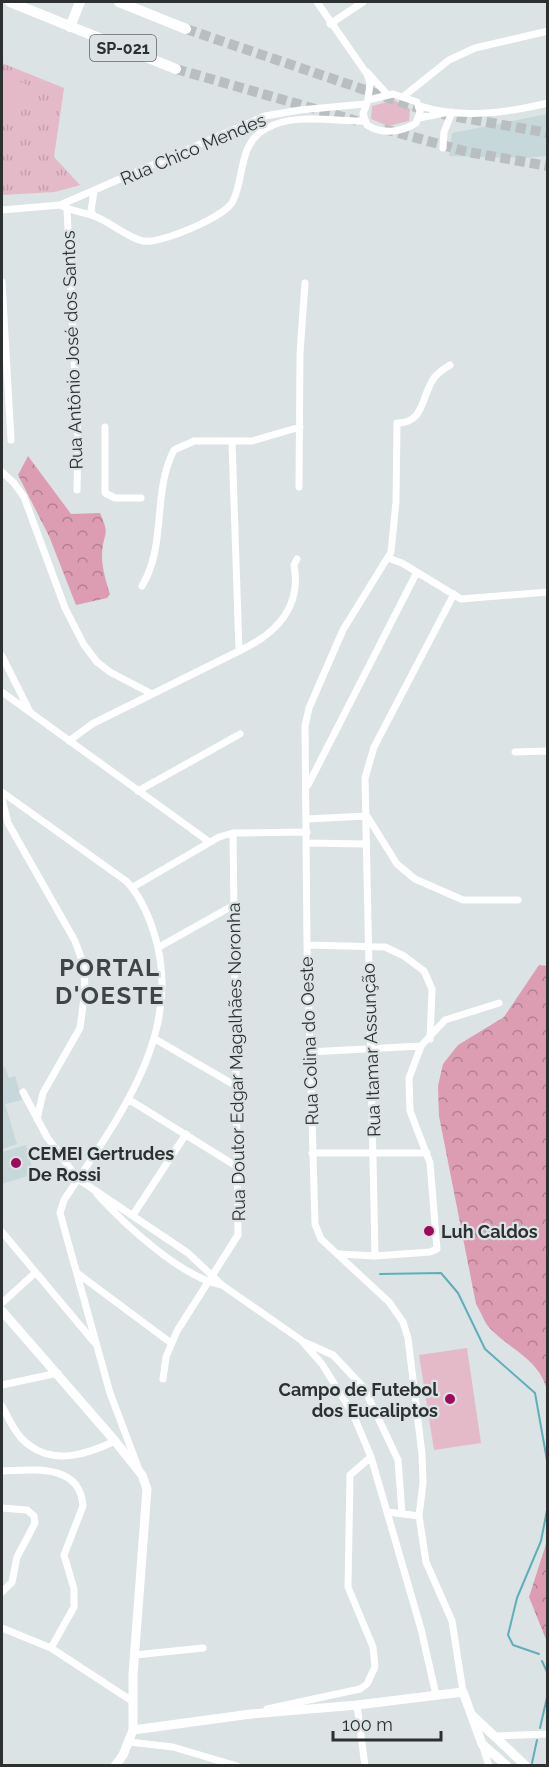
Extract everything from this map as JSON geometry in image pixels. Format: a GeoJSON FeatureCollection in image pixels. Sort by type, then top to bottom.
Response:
{"type":"FeatureCollection","features":[{"type":"Feature","properties":{"kind":"highway","name":"SP-021"},"geometry":{"type":"LineString","coordinates":[[10,2],[176,69]]}},
{"type":"Feature","properties":{"kind":"highway"},"geometry":{"type":"LineString","coordinates":[[70,27],[80,2]]}},
{"type":"Feature","properties":{"kind":"highway","name":"SP-021"},"geometry":{"type":"LineString","coordinates":[[119,2],[186,29]]}},
{"type":"Feature","properties":{"kind":"main road"},"geometry":{"type":"LineString","coordinates":[[2,1311],[58,1373],[142,1475],[148,1498],[140,1573],[132,1701],[133,1730],[115,1766]]}},
{"type":"Feature","properties":{"kind":"main road"},"geometry":{"type":"LineString","coordinates":[[133,1730],[251,1713],[357,1705],[463,1692],[482,1744],[507,1766]]}},
{"type":"Feature","properties":{"kind":"main road"},"geometry":{"type":"LineString","coordinates":[[472,1714],[522,1764]]}},
{"type":"Feature","properties":{"kind":"street"},"geometry":{"type":"LineString","coordinates":[[317,2],[361,66],[388,95]]}},
{"type":"Feature","properties":{"kind":"street"},"geometry":{"type":"LineString","coordinates":[[330,24],[363,2]]}},
{"type":"Feature","properties":{"kind":"street"},"geometry":{"type":"LineString","coordinates":[[404,96],[449,60],[475,48],[548,31]]}},
{"type":"Feature","properties":{"kind":"street"},"geometry":{"type":"LineString","coordinates":[[361,66],[369,83],[364,121],[372,128],[394,131],[408,128],[419,117],[449,112]]}},
{"type":"Feature","properties":{"kind":"street"},"geometry":{"type":"LineString","coordinates":[[367,102],[388,95],[404,96],[420,106],[449,112],[496,113],[548,103]]}},
{"type":"Feature","properties":{"kind":"street","name":"Rua Chico Mendes"},"geometry":{"type":"LineString","coordinates":[[2,210],[60,205],[265,116],[367,102]]}},
{"type":"Feature","properties":{"kind":"street"},"geometry":{"type":"LineString","coordinates":[[419,117],[420,106]]}},
{"type":"Feature","properties":{"kind":"street"},"geometry":{"type":"LineString","coordinates":[[443,148],[449,112]]}},
{"type":"Feature","properties":{"kind":"street","name":"Rua Chico Mendes"},"geometry":{"type":"LineString","coordinates":[[60,205],[94,216],[144,241],[159,240],[202,224],[226,211],[237,192],[242,163],[250,141],[266,129],[284,122],[329,117],[364,121]]}},
{"type":"Feature","properties":{"kind":"street"},"geometry":{"type":"LineString","coordinates":[[94,191],[91,211],[94,216]]}},
{"type":"Feature","properties":{"kind":"street","name":"Rua Antônio José dos Santos"},"geometry":{"type":"LineString","coordinates":[[67,209],[78,440],[77,490]]}},
{"type":"Feature","properties":{"kind":"street"},"geometry":{"type":"LineString","coordinates":[[2,282],[11,440]]}},
{"type":"Feature","properties":{"kind":"street"},"geometry":{"type":"LineString","coordinates":[[300,487],[300,353],[305,283]]}},
{"type":"Feature","properties":{"kind":"street"},"geometry":{"type":"LineString","coordinates":[[450,365],[432,381],[418,415],[413,420],[397,423],[394,541],[388,558],[467,599],[548,592]]}},
{"type":"Feature","properties":{"kind":"street"},"geometry":{"type":"LineString","coordinates":[[105,427],[105,493],[115,498],[141,498]]}},
{"type":"Feature","properties":{"kind":"street"},"geometry":{"type":"LineString","coordinates":[[142,586],[153,559],[163,483],[174,450],[194,441],[252,441],[300,427]]}},
{"type":"Feature","properties":{"kind":"street"},"geometry":{"type":"LineString","coordinates":[[232,442],[239,651]]}},
{"type":"Feature","properties":{"kind":"street"},"geometry":{"type":"LineString","coordinates":[[2,472],[24,497],[65,608],[84,645],[97,662],[110,672],[152,694]]}},
{"type":"Feature","properties":{"kind":"street","name":"Rua Colina do Oeste"},"geometry":{"type":"LineString","coordinates":[[388,558],[350,615],[309,708],[305,726],[309,1052],[315,1224],[321,1239],[389,1302],[407,1333],[423,1460],[419,1516],[426,1562],[452,1621],[463,1692]]}},
{"type":"Feature","properties":{"kind":"street"},"geometry":{"type":"LineString","coordinates":[[69,741],[92,724],[258,642],[292,604],[297,587],[294,565],[297,560]]}},
{"type":"Feature","properties":{"kind":"street"},"geometry":{"type":"LineString","coordinates":[[307,787],[417,572]]}},
{"type":"Feature","properties":{"kind":"street","name":"Rua Itamar Assunção"},"geometry":{"type":"LineString","coordinates":[[375,1256],[365,778],[374,747],[454,594]]}},
{"type":"Feature","properties":{"kind":"street"},"geometry":{"type":"LineString","coordinates":[[2,656],[32,715]]}},
{"type":"Feature","properties":{"kind":"street"},"geometry":{"type":"LineString","coordinates":[[2,692],[208,841]]}},
{"type":"Feature","properties":{"kind":"street"},"geometry":{"type":"LineString","coordinates":[[138,791],[240,734]]}},
{"type":"Feature","properties":{"kind":"street"},"geometry":{"type":"LineString","coordinates":[[515,752],[548,751]]}},
{"type":"Feature","properties":{"kind":"street"},"geometry":{"type":"LineString","coordinates":[[2,792],[133,887],[148,916],[159,947],[163,985],[155,1039],[128,1099],[64,1200],[60,1213],[121,1426],[142,1475]]}},
{"type":"Feature","properties":{"kind":"street"},"geometry":{"type":"LineString","coordinates":[[2,799],[12,832],[75,941],[84,966],[86,990],[80,1028],[43,1093],[37,1120]]}},
{"type":"Feature","properties":{"kind":"street"},"geometry":{"type":"LineString","coordinates":[[307,819],[366,816],[397,864],[415,879],[463,900],[518,900]]}},
{"type":"Feature","properties":{"kind":"street"},"geometry":{"type":"LineString","coordinates":[[133,887],[208,841],[233,833],[307,832]]}},
{"type":"Feature","properties":{"kind":"street","name":"Rua Doutor Edgar Magalhães Noronha"},"geometry":{"type":"LineString","coordinates":[[163,1379],[171,1343],[206,1282],[238,1235],[233,833]]}},
{"type":"Feature","properties":{"kind":"street"},"geometry":{"type":"LineString","coordinates":[[307,843],[366,844]]}},
{"type":"Feature","properties":{"kind":"street"},"geometry":{"type":"LineString","coordinates":[[159,947],[234,905]]}},
{"type":"Feature","properties":{"kind":"street"},"geometry":{"type":"LineString","coordinates":[[307,945],[367,945],[394,951],[424,971],[432,989],[430,1039]]}},
{"type":"Feature","properties":{"kind":"street"},"geometry":{"type":"LineString","coordinates":[[339,1254],[375,1256],[430,1252],[438,1245],[427,1153],[410,1110],[409,1078],[421,1046],[430,1039],[445,1020],[499,1003]]}},
{"type":"Feature","properties":{"kind":"street"},"geometry":{"type":"LineString","coordinates":[[155,1039],[236,1086]]}},
{"type":"Feature","properties":{"kind":"street"},"geometry":{"type":"LineString","coordinates":[[309,1052],[421,1046]]}},
{"type":"Feature","properties":{"kind":"street"},"geometry":{"type":"LineString","coordinates":[[23,1092],[37,1120],[78,1179],[188,1253],[222,1285],[301,1340],[333,1355],[364,1388],[398,1460],[402,1513]]}},
{"type":"Feature","properties":{"kind":"street"},"geometry":{"type":"LineString","coordinates":[[128,1099],[236,1166]]}},
{"type":"Feature","properties":{"kind":"street"},"geometry":{"type":"LineString","coordinates":[[133,1215],[186,1134]]}},
{"type":"Feature","properties":{"kind":"street"},"geometry":{"type":"LineString","coordinates":[[312,1153],[427,1153]]}},
{"type":"Feature","properties":{"kind":"street"},"geometry":{"type":"LineString","coordinates":[[93,1190],[130,1227],[188,1271],[206,1282],[222,1285]]}},
{"type":"Feature","properties":{"kind":"street"},"geometry":{"type":"LineString","coordinates":[[2,1232],[96,1344]]}},
{"type":"Feature","properties":{"kind":"street"},"geometry":{"type":"LineString","coordinates":[[2,1303],[35,1273]]}},
{"type":"Feature","properties":{"kind":"street"},"geometry":{"type":"LineString","coordinates":[[77,1273],[171,1343]]}},
{"type":"Feature","properties":{"kind":"street"},"geometry":{"type":"LineString","coordinates":[[301,1340],[322,1364],[341,1392],[371,1457],[424,1640],[436,1695]]}},
{"type":"Feature","properties":{"kind":"street"},"geometry":{"type":"LineString","coordinates":[[2,1385],[58,1373]]}},
{"type":"Feature","properties":{"kind":"street"},"geometry":{"type":"LineString","coordinates":[[2,1406],[22,1439],[39,1452],[78,1456],[115,1441]]}},
{"type":"Feature","properties":{"kind":"street"},"geometry":{"type":"LineString","coordinates":[[251,1713],[353,1692],[367,1684],[371,1677],[376,1659],[348,1587],[347,1541],[350,1475],[358,1465],[371,1457]]}},
{"type":"Feature","properties":{"kind":"street"},"geometry":{"type":"LineString","coordinates":[[2,1471],[59,1472],[74,1482],[82,1498],[83,1506],[67,1540],[64,1555],[74,1589],[74,1607],[51,1648]]}},
{"type":"Feature","properties":{"kind":"street"},"geometry":{"type":"LineString","coordinates":[[2,1508],[27,1510],[35,1519],[17,1557],[12,1582],[2,1592]]}},
{"type":"Feature","properties":{"kind":"street"},"geometry":{"type":"LineString","coordinates":[[388,1512],[419,1516]]}},
{"type":"Feature","properties":{"kind":"street"},"geometry":{"type":"LineString","coordinates":[[2,1628],[51,1648],[132,1701]]}},
{"type":"Feature","properties":{"kind":"street"},"geometry":{"type":"LineString","coordinates":[[135,1655],[204,1648]]}},
{"type":"Feature","properties":{"kind":"street"},"geometry":{"type":"LineString","coordinates":[[357,1705],[365,1766]]}},
{"type":"Feature","properties":{"kind":"street"},"geometry":{"type":"LineString","coordinates":[[153,1728],[161,1744]]}},
{"type":"Feature","properties":{"kind":"street"},"geometry":{"type":"LineString","coordinates":[[495,1736],[548,1734]]}},
{"type":"Feature","properties":{"kind":"street"},"geometry":{"type":"LineString","coordinates":[[129,1742],[161,1744],[237,1766]]}},
{"type":"Feature","properties":{"kind":"street"},"geometry":{"type":"LineString","coordinates":[[482,1744],[489,1766]]}},
{"type":"Feature","properties":{"kind":"shaded area"},"geometry":{"type":"Polygon","coordinates":[[[547,114],[547,156],[523,158],[449,156],[452,133],[547,114]]]}},
{"type":"Feature","properties":{"kind":"shaded area"},"geometry":{"type":"Polygon","coordinates":[[[5,1067],[9,1078],[15,1076],[22,1100],[5,1104],[17,1144],[2,1149],[2,1068],[5,1067]]]}},
{"type":"Feature","properties":{"kind":"shaded area","name":"CEMEI Gertrudes De Rossi"},"geometry":{"type":"Polygon","coordinates":[[[26,1145],[34,1174],[2,1184],[2,1152],[26,1145]]]}},
{"type":"Feature","properties":{"kind":"green space"},"geometry":{"type":"Polygon","coordinates":[[[2,63],[64,88],[54,157],[80,185],[55,192],[2,195],[2,63]]]}},
{"type":"Feature","properties":{"kind":"green space"},"geometry":{"type":"Polygon","coordinates":[[[6,76],[32,87],[15,125],[2,119],[2,88],[6,76]]]}},
{"type":"Feature","properties":{"kind":"green space"},"geometry":{"type":"Polygon","coordinates":[[[394,100],[410,109],[409,121],[388,126],[371,119],[372,106],[394,100]]]}},
{"type":"Feature","properties":{"kind":"green space"},"geometry":{"type":"Polygon","coordinates":[[[28,456],[71,514],[100,513],[106,531],[102,555],[103,570],[110,594],[107,598],[76,605],[49,536],[18,475],[28,456]]]}},
{"type":"Feature","properties":{"kind":"green space"},"geometry":{"type":"Polygon","coordinates":[[[539,965],[548,966],[547,1391],[537,1370],[487,1325],[476,1304],[439,1116],[438,1086],[443,1064],[458,1045],[504,1017],[539,965]]]}},
{"type":"Feature","properties":{"kind":"green space","name":"Campo de Futebol dos Eucaliptos"},"geometry":{"type":"Polygon","coordinates":[[[467,1348],[481,1443],[434,1450],[419,1355],[467,1348]]]}},
{"type":"Feature","properties":{"kind":"green space"},"geometry":{"type":"Polygon","coordinates":[[[547,1541],[547,1642],[529,1597],[547,1541]]]}},
{"type":"Feature","properties":{"kind":"waterway"},"geometry":{"type":"LineString","coordinates":[[380,1274],[441,1273],[458,1293],[485,1349],[535,1393],[548,1466]]}},
{"type":"Feature","properties":{"kind":"waterway"},"geometry":{"type":"LineString","coordinates":[[539,1654],[513,1645],[508,1635],[517,1598],[541,1541],[548,1505]]}},
{"type":"Feature","properties":{"kind":"waterway"},"geometry":{"type":"LineString","coordinates":[[542,1661],[548,1674]]}},
{"type":"Feature","properties":{"kind":"waterway"},"geometry":{"type":"LineString","coordinates":[[540,1728],[548,1693]]}},
{"type":"Feature","properties":{"kind":"waterway"},"geometry":{"type":"LineString","coordinates":[[532,1763],[537,1740]]}},
{"type":"Feature","properties":{"kind":"tunnel"},"geometry":{"type":"LineString","coordinates":[[186,29],[430,112],[548,133]]}},
{"type":"Feature","properties":{"kind":"tunnel"},"geometry":{"type":"LineString","coordinates":[[176,69],[357,121]]}},
{"type":"Feature","properties":{"kind":"tunnel"},"geometry":{"type":"LineString","coordinates":[[384,129],[468,152],[548,166]]}},
{"type":"Feature","properties":{"kind":"place","name":"CEMEI Gertrudes De Rossi"},"geometry":{"type":"Point","coordinates":[16,1163]}},
{"type":"Feature","properties":{"kind":"place","name":"Luh Caldos"},"geometry":{"type":"Point","coordinates":[429,1231]}},
{"type":"Feature","properties":{"kind":"place","name":"Campo de Futebol dos Eucaliptos"},"geometry":{"type":"Point","coordinates":[450,1399]}},
{"type":"Feature","properties":{"kind":"district","name":"PORTAL D'OESTE"},"geometry":{"type":"Point","coordinates":[110,981]}}]}
